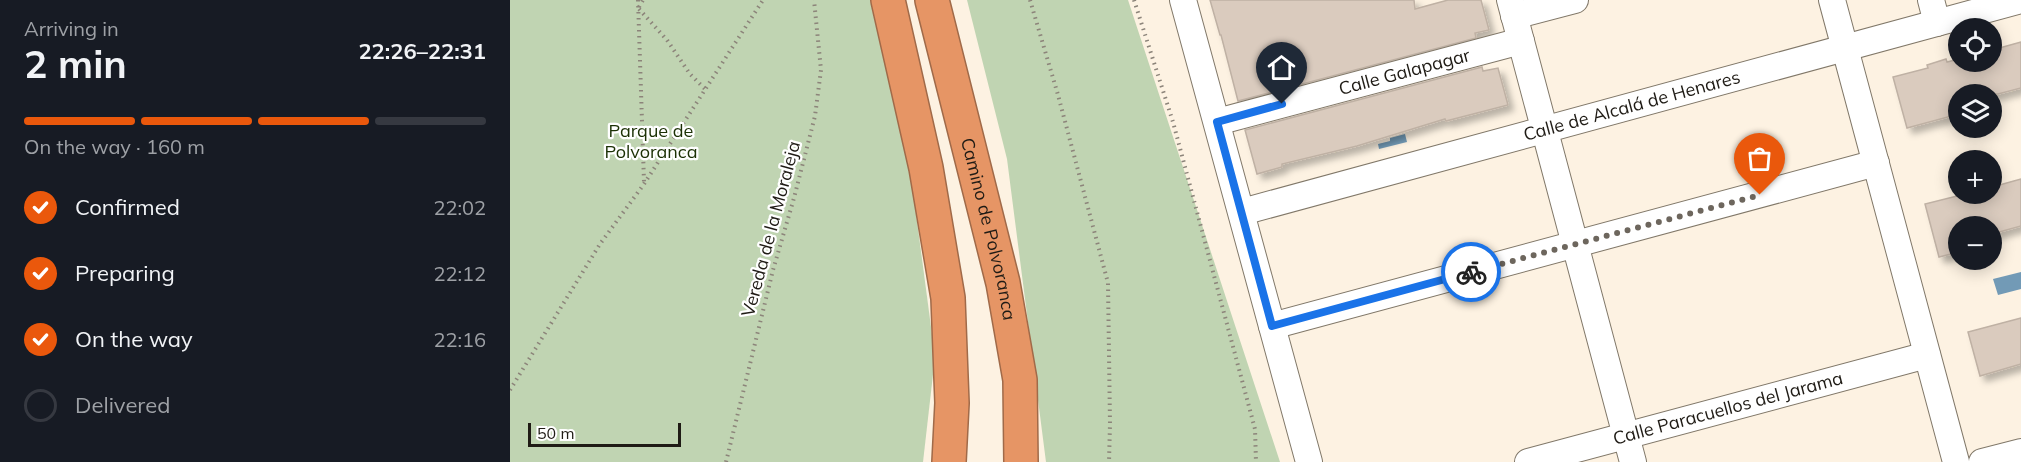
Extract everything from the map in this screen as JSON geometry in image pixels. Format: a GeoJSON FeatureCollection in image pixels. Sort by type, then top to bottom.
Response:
{"type":"FeatureCollection","features":[{"type":"Feature","properties":{"kind":"highway"},"geometry":{"type":"LineString","coordinates":[[888,0],[926,168],[948,298],[952,403],[950,462]]}},
{"type":"Feature","properties":{"kind":"highway","name":"Camino de Polvoranca"},"geometry":{"type":"LineString","coordinates":[[932,0],[1003,283],[1020,381],[1021,462]]}},
{"type":"Feature","properties":{"kind":"street"},"geometry":{"type":"LineString","coordinates":[[1183,0],[1309,462]]}},
{"type":"Feature","properties":{"kind":"street"},"geometry":{"type":"LineString","coordinates":[[1575,0],[1512,8],[1633,462]]}},
{"type":"Feature","properties":{"kind":"street"},"geometry":{"type":"LineString","coordinates":[[1832,0],[1956,462]]}},
{"type":"Feature","properties":{"kind":"street","name":"Calle de Alcalá de Henares"},"geometry":{"type":"LineString","coordinates":[[1242,212],[1845,48],[1934,12],[2021,0]]}},
{"type":"Feature","properties":{"kind":"street","name":"Calle Galapagar"},"geometry":{"type":"LineString","coordinates":[[1217,122],[1521,41]]}},
{"type":"Feature","properties":{"kind":"street"},"geometry":{"type":"LineString","coordinates":[[1272,326],[1876,164]]}},
{"type":"Feature","properties":{"kind":"street","name":"Calle Paracuellos del Jarama"},"geometry":{"type":"LineString","coordinates":[[1528,462],[1928,355]]}},
{"type":"Feature","properties":{"kind":"street"},"geometry":{"type":"LineString","coordinates":[[1982,462],[2021,452]]}},
{"type":"Feature","properties":{"kind":"path"},"geometry":{"type":"LineString","coordinates":[[638,0],[644,184]]}},
{"type":"Feature","properties":{"kind":"path"},"geometry":{"type":"LineString","coordinates":[[638,8],[643,0]]}},
{"type":"Feature","properties":{"kind":"path"},"geometry":{"type":"LineString","coordinates":[[510,390],[600,244],[644,184],[763,0]]}},
{"type":"Feature","properties":{"kind":"path","name":"Vereda de la Moraleja"},"geometry":{"type":"LineString","coordinates":[[726,462],[773,270],[815,116],[821,70],[814,0]]}},
{"type":"Feature","properties":{"kind":"path"},"geometry":{"type":"LineString","coordinates":[[1030,0],[1108,283],[1109,462]]}},
{"type":"Feature","properties":{"kind":"path"},"geometry":{"type":"LineString","coordinates":[[1134,0],[1173,122],[1255,429],[1256,462]]}},
{"type":"Feature","properties":{"kind":"path"},"geometry":{"type":"LineString","coordinates":[[638,8],[667,40],[690,74],[705,89]]}},
{"type":"Feature","properties":{"kind":"green space","name":"Parque de Polvoranca"},"geometry":{"type":"Polygon","coordinates":[[[510,0],[870,0],[911,176],[935,357],[923,462],[510,462],[510,0]]]}},
{"type":"Feature","properties":{"kind":"green space"},"geometry":{"type":"Polygon","coordinates":[[[967,0],[1128,0],[1280,462],[1046,462],[1007,159],[967,0]]]}},
{"type":"Feature","properties":{"kind":"water"},"geometry":{"type":"Polygon","coordinates":[[[1405,134],[1407,142],[1379,149],[1378,144],[1405,134]]]}},
{"type":"Feature","properties":{"kind":"water"},"geometry":{"type":"Polygon","coordinates":[[[2021,272],[2021,289],[1998,295],[1993,279],[2021,272]]]}},
{"type":"Feature","properties":{"kind":"building"},"geometry":{"type":"Polygon","coordinates":[[[1210,0],[1414,0],[1415,9],[1448,0],[1481,0],[1489,30],[1475,33],[1476,38],[1238,101],[1210,0]]]}},
{"type":"Feature","properties":{"kind":"building"},"geometry":{"type":"Polygon","coordinates":[[[2021,42],[2021,88],[2002,93],[2002,84],[1948,84],[1948,117],[1907,128],[1893,77],[1928,68],[1927,65],[1946,59],[1948,72],[2002,72],[2002,47],[2021,42]]]}},
{"type":"Feature","properties":{"kind":"building"},"geometry":{"type":"Polygon","coordinates":[[[1482,67],[1483,71],[1498,68],[1508,105],[1446,121],[1445,119],[1357,146],[1282,164],[1282,167],[1257,174],[1245,130],[1482,67]]]}},
{"type":"Feature","properties":{"kind":"building"},"geometry":{"type":"Polygon","coordinates":[[[2021,179],[2021,226],[2002,231],[2002,216],[1948,216],[1948,255],[1939,257],[1925,204],[1948,198],[1948,204],[2002,204],[2002,184],[2021,179]]]}},
{"type":"Feature","properties":{"kind":"building"},"geometry":{"type":"Polygon","coordinates":[[[2021,318],[2021,364],[1980,376],[1968,332],[2021,318]]]}},
{"type":"Feature","properties":{"kind":"way so far"},"geometry":{"type":"LineString","coordinates":[[1471,272],[1760,195]]}},
{"type":"Feature","properties":{"kind":"route"},"geometry":{"type":"LineString","coordinates":[[1282,104],[1217,122],[1272,326],[1471,272]]}}]}
